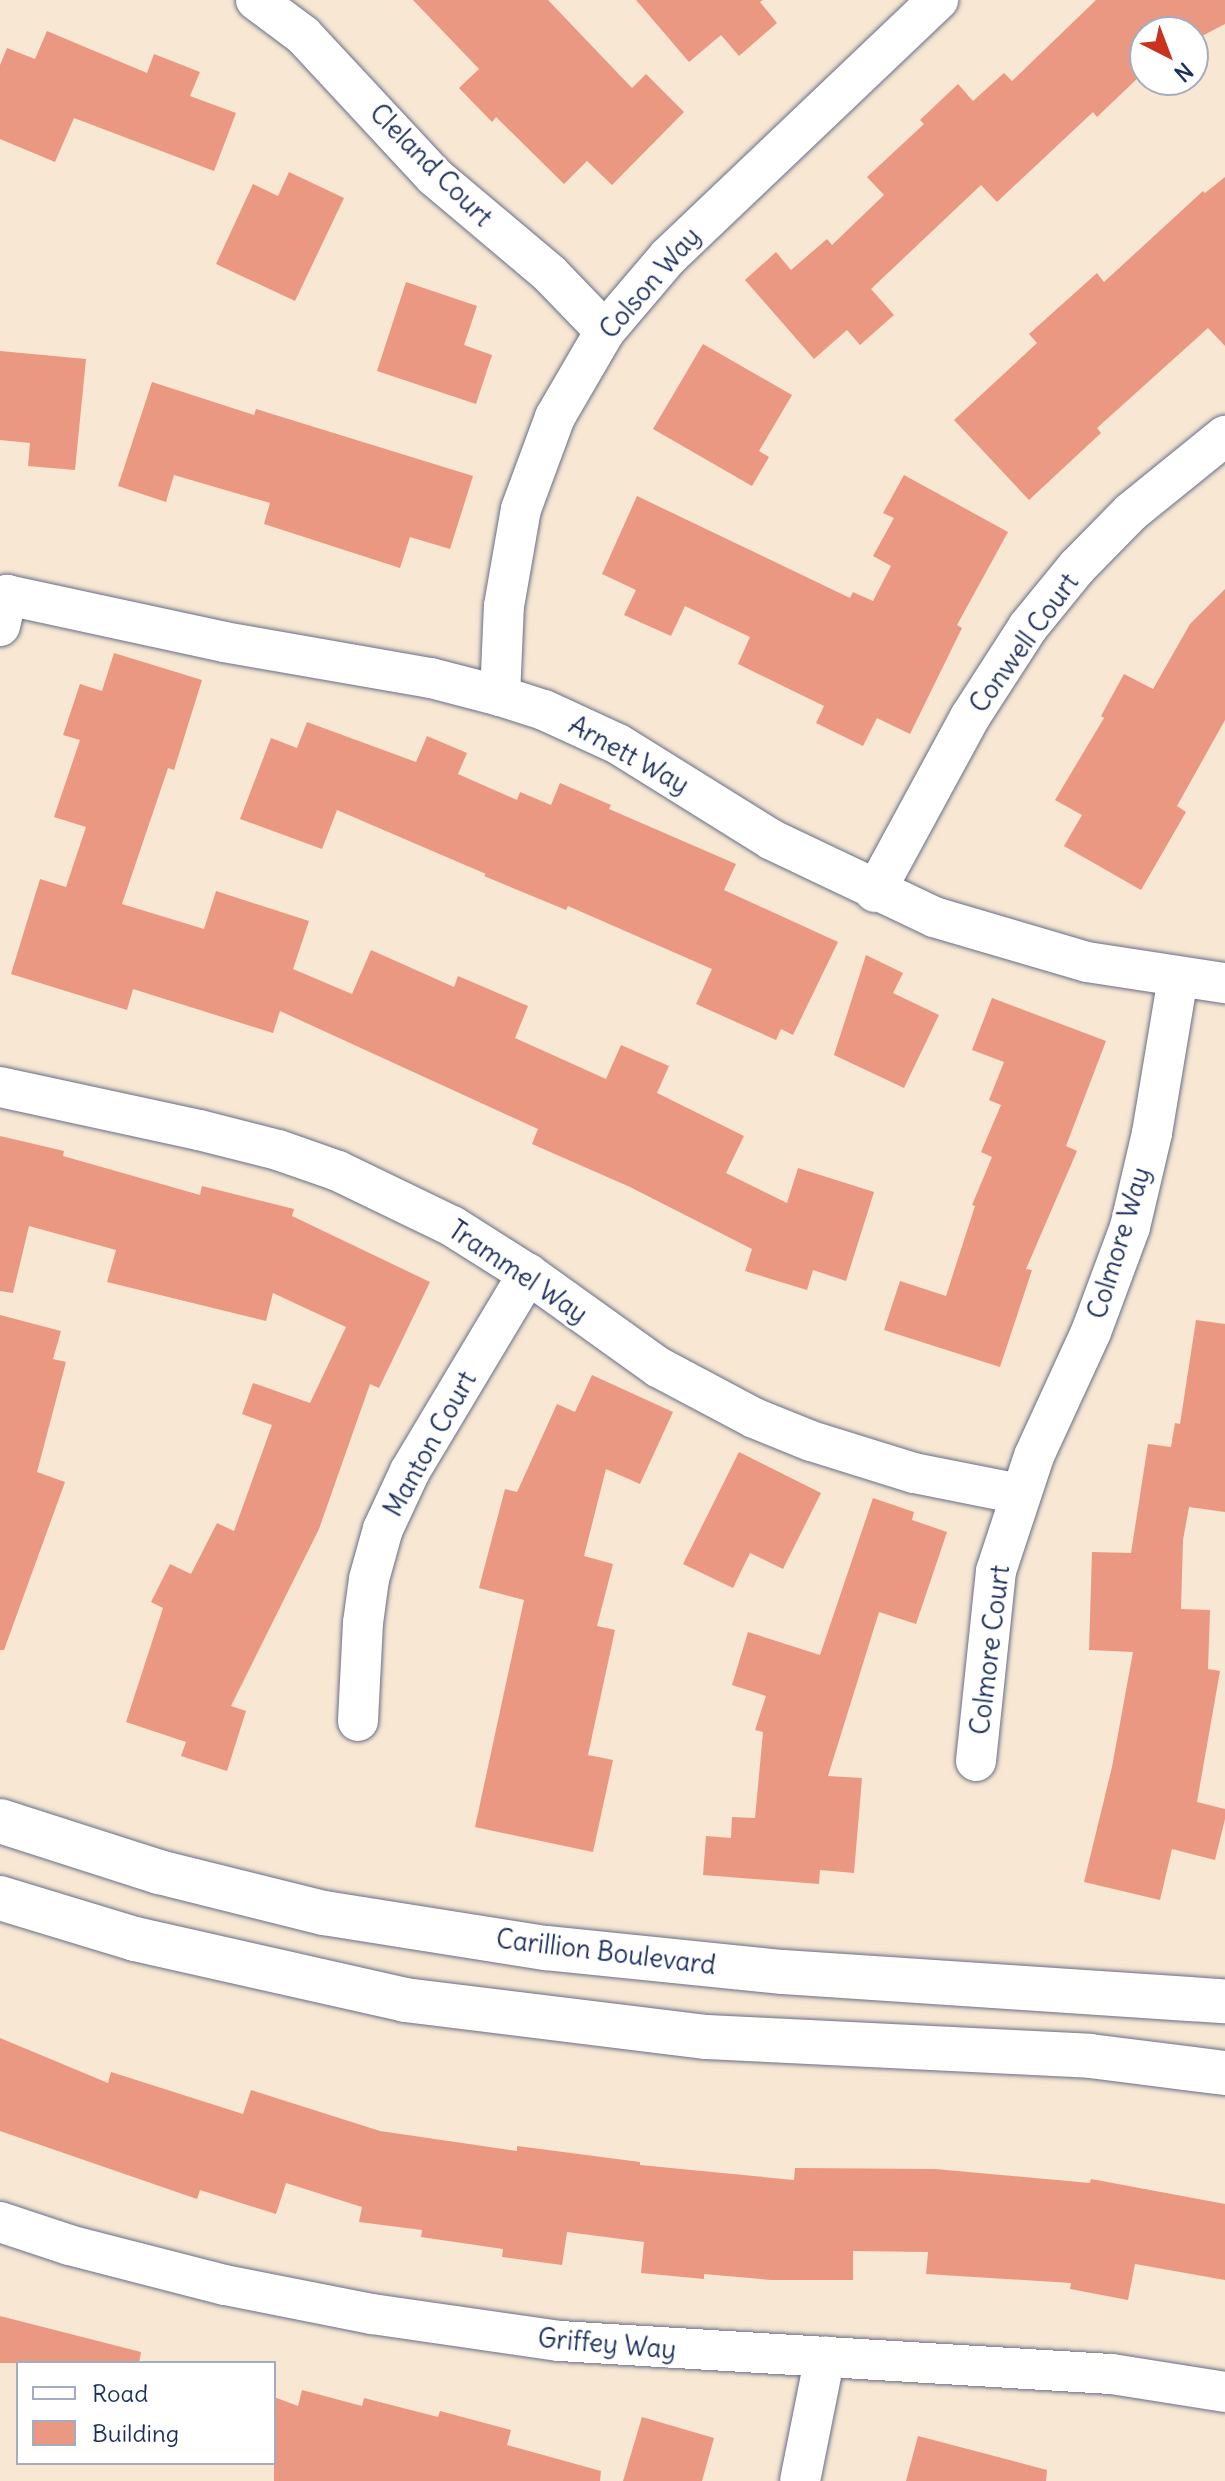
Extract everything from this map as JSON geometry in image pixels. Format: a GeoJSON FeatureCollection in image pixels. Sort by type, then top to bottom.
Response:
{"type":"FeatureCollection","features":[{"type":"Feature","properties":{"kind":"street","name":"Cleland Court"},"geometry":{"type":"LineString","coordinates":[[256,0],[303,35],[435,177],[550,274],[605,331]]}},
{"type":"Feature","properties":{"kind":"street","name":"Colson Way"},"geometry":{"type":"LineString","coordinates":[[500,696],[504,606],[521,509],[555,417],[605,331],[668,257],[938,0]]}},
{"type":"Feature","properties":{"kind":"street","name":"Conwell Court"},"geometry":{"type":"LineString","coordinates":[[875,892],[970,717],[1028,627],[1077,567],[1131,512],[1225,436]]}},
{"type":"Feature","properties":{"kind":"street","name":"Arnett Way"},"geometry":{"type":"LineString","coordinates":[[4,610],[224,642],[431,678],[500,696],[544,710],[618,744],[772,840],[875,892],[934,917],[1087,962],[1225,983]]}},
{"type":"Feature","properties":{"kind":"street","name":"Colmore Way"},"geometry":{"type":"LineString","coordinates":[[1019,1494],[1091,1332],[1130,1227],[1152,1133],[1178,978]]}},
{"type":"Feature","properties":{"kind":"street","name":"Trammel Way"},"geometry":{"type":"LineString","coordinates":[[0,1087],[199,1130],[338,1171],[452,1226],[528,1274],[658,1367],[754,1418],[811,1441],[914,1473],[1019,1494]]}},
{"type":"Feature","properties":{"kind":"street","name":"Manton Court"},"geometry":{"type":"LineString","coordinates":[[358,1721],[363,1623],[369,1579],[383,1529],[410,1471],[528,1274]]}},
{"type":"Feature","properties":{"kind":"street","name":"Colmore Court"},"geometry":{"type":"LineString","coordinates":[[976,1761],[996,1571],[1019,1494]]}},
{"type":"Feature","properties":{"kind":"street","name":"Carillion Boulevard"},"geometry":{"type":"LineString","coordinates":[[0,1821],[159,1872],[324,1913],[546,1948],[783,1972],[1225,2001]]}},
{"type":"Feature","properties":{"kind":"street"},"geometry":{"type":"LineString","coordinates":[[0,1898],[135,1939],[405,2000],[707,2037],[1090,2056],[1225,2073]]}},
{"type":"Feature","properties":{"kind":"street","name":"Griffey Way"},"geometry":{"type":"LineString","coordinates":[[0,2222],[69,2245],[225,2285],[372,2314],[560,2341],[1111,2374],[1225,2392]]}},
{"type":"Feature","properties":{"kind":"street"},"geometry":{"type":"LineString","coordinates":[[800,2481],[825,2356]]}},
{"type":"Feature","properties":{"kind":"building"},"geometry":{"type":"Polygon","coordinates":[[[413,0],[548,0],[632,88],[646,74],[684,112],[612,185],[587,161],[564,184],[496,117],[492,122],[459,88],[479,69],[413,0]]]}},
{"type":"Feature","properties":{"kind":"building"},"geometry":{"type":"Polygon","coordinates":[[[636,0],[763,0],[760,2],[777,23],[739,56],[721,35],[689,62],[636,0]]]}},
{"type":"Feature","properties":{"kind":"building"},"geometry":{"type":"Polygon","coordinates":[[[1096,0],[1225,0],[1225,24],[1209,32],[1209,16],[1129,16],[1129,86],[1097,117],[1093,112],[997,202],[981,185],[871,289],[894,315],[860,345],[847,330],[814,359],[745,280],[776,252],[791,270],[827,239],[832,245],[884,195],[867,177],[924,124],[920,120],[958,84],[973,101],[1004,73],[1012,81],[1096,0]]]}},
{"type":"Feature","properties":{"kind":"building"},"geometry":{"type":"Polygon","coordinates":[[[47,31],[147,73],[154,54],[200,72],[190,96],[236,113],[214,171],[74,118],[55,162],[0,139],[0,65],[7,48],[35,59],[47,31]]]}},
{"type":"Feature","properties":{"kind":"building"},"geometry":{"type":"Polygon","coordinates":[[[289,172],[344,198],[295,301],[216,264],[253,184],[278,196],[289,172]]]}},
{"type":"Feature","properties":{"kind":"building"},"geometry":{"type":"Polygon","coordinates":[[[1225,177],[1225,346],[1208,328],[1097,428],[1101,433],[1029,500],[954,420],[1037,343],[1029,334],[1097,273],[1104,282],[1203,191],[1205,193],[1225,177]]]}},
{"type":"Feature","properties":{"kind":"building"},"geometry":{"type":"Polygon","coordinates":[[[406,282],[477,306],[464,345],[492,355],[476,404],[377,371],[406,282]]]}},
{"type":"Feature","properties":{"kind":"building"},"geometry":{"type":"Polygon","coordinates":[[[703,344],[792,395],[759,451],[769,457],[752,486],[653,429],[703,344]]]}},
{"type":"Feature","properties":{"kind":"building"},"geometry":{"type":"Polygon","coordinates":[[[0,351],[86,359],[75,470],[28,466],[30,443],[0,440],[0,351]]]}},
{"type":"Feature","properties":{"kind":"building"},"geometry":{"type":"Polygon","coordinates":[[[152,382],[254,415],[256,409],[473,476],[450,549],[410,537],[400,568],[264,524],[270,503],[174,475],[166,502],[118,486],[152,382]]]}},
{"type":"Feature","properties":{"kind":"building"},"geometry":{"type":"Polygon","coordinates":[[[904,475],[1008,532],[957,625],[962,628],[910,734],[877,718],[863,746],[816,723],[824,706],[738,664],[750,637],[685,606],[671,636],[624,615],[636,590],[602,574],[637,496],[850,598],[853,592],[873,601],[891,566],[873,556],[894,518],[883,513],[904,475]]]}},
{"type":"Feature","properties":{"kind":"building"},"geometry":{"type":"Polygon","coordinates":[[[1225,589],[1225,720],[1177,806],[1186,812],[1141,890],[1064,846],[1082,815],[1055,800],[1104,718],[1101,716],[1124,674],[1153,689],[1190,624],[1225,589]]]}},
{"type":"Feature","properties":{"kind":"building"},"geometry":{"type":"Polygon","coordinates":[[[114,653],[202,680],[174,770],[168,768],[122,904],[204,929],[216,891],[309,921],[293,969],[352,994],[371,950],[454,987],[458,976],[528,1006],[515,1038],[606,1079],[621,1045],[669,1066],[657,1093],[744,1136],[726,1173],[787,1203],[798,1168],[874,1192],[846,1281],[813,1270],[807,1290],[745,1271],[752,1249],[630,1187],[532,1144],[538,1129],[280,1011],[273,1033],[133,989],[127,1010],[11,974],[40,879],[66,887],[86,827],[54,817],[80,740],[63,735],[80,684],[102,691],[114,653]]]}},
{"type":"Feature","properties":{"kind":"building"},"geometry":{"type":"Polygon","coordinates":[[[307,722],[416,762],[427,736],[467,753],[458,774],[517,800],[520,792],[551,805],[560,783],[611,805],[609,809],[736,864],[724,890],[838,942],[793,1035],[781,1029],[776,1040],[696,1004],[712,969],[568,906],[566,910],[484,876],[486,874],[337,810],[322,849],[240,819],[271,738],[297,748],[307,722]]]}},
{"type":"Feature","properties":{"kind":"building"},"geometry":{"type":"Polygon","coordinates":[[[866,955],[903,973],[893,993],[939,1015],[904,1088],[834,1055],[866,955]]]}},
{"type":"Feature","properties":{"kind":"building"},"geometry":{"type":"Polygon","coordinates":[[[992,998],[1106,1041],[1066,1146],[1077,1151],[1026,1269],[1032,1270],[1000,1367],[884,1330],[900,1281],[946,1296],[975,1206],[972,1205],[992,1157],[981,1152],[1001,1105],[989,1100],[1004,1062],[972,1050],[992,998]]]}},
{"type":"Feature","properties":{"kind":"building"},"geometry":{"type":"Polygon","coordinates":[[[0,1136],[64,1151],[63,1156],[200,1195],[202,1186],[294,1209],[292,1216],[430,1282],[379,1388],[370,1384],[319,1529],[231,1706],[246,1711],[227,1771],[181,1756],[186,1742],[126,1722],[163,1608],[151,1602],[170,1564],[191,1574],[217,1523],[234,1531],[272,1425],[242,1414],[253,1383],[310,1403],[346,1327],[273,1293],[266,1321],[107,1282],[116,1250],[29,1226],[13,1293],[0,1291],[0,1136]]]}},
{"type":"Feature","properties":{"kind":"building"},"geometry":{"type":"Polygon","coordinates":[[[0,1315],[61,1331],[53,1359],[66,1362],[37,1472],[65,1482],[4,1650],[0,1650],[0,1315]]]}},
{"type":"Feature","properties":{"kind":"building"},"geometry":{"type":"Polygon","coordinates":[[[1196,1320],[1225,1324],[1225,1512],[1189,1507],[1183,1540],[1181,1609],[1210,1610],[1208,1669],[1220,1671],[1197,1802],[1225,1809],[1225,1819],[1215,1860],[1172,1849],[1160,1900],[1084,1882],[1112,1767],[1133,1652],[1089,1650],[1092,1552],[1131,1553],[1148,1444],[1171,1447],[1175,1423],[1180,1424],[1196,1320]]]}},
{"type":"Feature","properties":{"kind":"building"},"geometry":{"type":"Polygon","coordinates":[[[592,1375],[673,1412],[640,1484],[606,1469],[584,1556],[613,1564],[597,1626],[615,1630],[588,1755],[613,1760],[593,1852],[475,1827],[524,1600],[479,1588],[505,1489],[517,1492],[557,1404],[575,1412],[592,1375]]]}},
{"type":"Feature","properties":{"kind":"building"},"geometry":{"type":"Polygon","coordinates":[[[739,1452],[821,1493],[783,1569],[750,1553],[733,1588],[683,1564],[739,1452]]]}},
{"type":"Feature","properties":{"kind":"building"},"geometry":{"type":"Polygon","coordinates":[[[873,1498],[914,1512],[912,1520],[947,1532],[916,1624],[879,1612],[828,1776],[862,1778],[854,1873],[820,1870],[819,1884],[703,1875],[706,1836],[731,1838],[732,1817],[755,1818],[763,1732],[755,1730],[766,1696],[732,1685],[748,1632],[820,1655],[873,1498]]]}},
{"type":"Feature","properties":{"kind":"building"},"geometry":{"type":"Polygon","coordinates":[[[0,2038],[108,2083],[111,2072],[243,2114],[251,2090],[380,2131],[517,2151],[517,2146],[640,2162],[640,2165],[794,2180],[795,2168],[935,2169],[1090,2183],[1091,2179],[1225,2204],[1225,2280],[1135,2264],[1128,2300],[1070,2289],[1071,2283],[926,2274],[928,2252],[853,2251],[853,2280],[771,2280],[704,2274],[704,2279],[641,2273],[644,2242],[567,2232],[562,2265],[502,2257],[503,2249],[421,2237],[422,2230],[359,2222],[362,2207],[286,2183],[276,2214],[200,2190],[197,2199],[0,2131],[0,2038]]]}},
{"type":"Feature","properties":{"kind":"building"},"geometry":{"type":"Polygon","coordinates":[[[0,2316],[141,2352],[139,2361],[0,2363],[0,2316]]]}},
{"type":"Feature","properties":{"kind":"building"},"geometry":{"type":"Polygon","coordinates":[[[302,2390],[362,2406],[364,2398],[438,2417],[440,2411],[511,2430],[507,2445],[601,2471],[600,2481],[274,2481],[276,2398],[298,2406],[302,2390]]]}},
{"type":"Feature","properties":{"kind":"building"},"geometry":{"type":"Polygon","coordinates":[[[642,2417],[714,2438],[702,2481],[623,2481],[642,2417]]]}},
{"type":"Feature","properties":{"kind":"building"},"geometry":{"type":"Polygon","coordinates":[[[918,2436],[1047,2470],[1046,2481],[906,2481],[918,2436]]]}}]}
